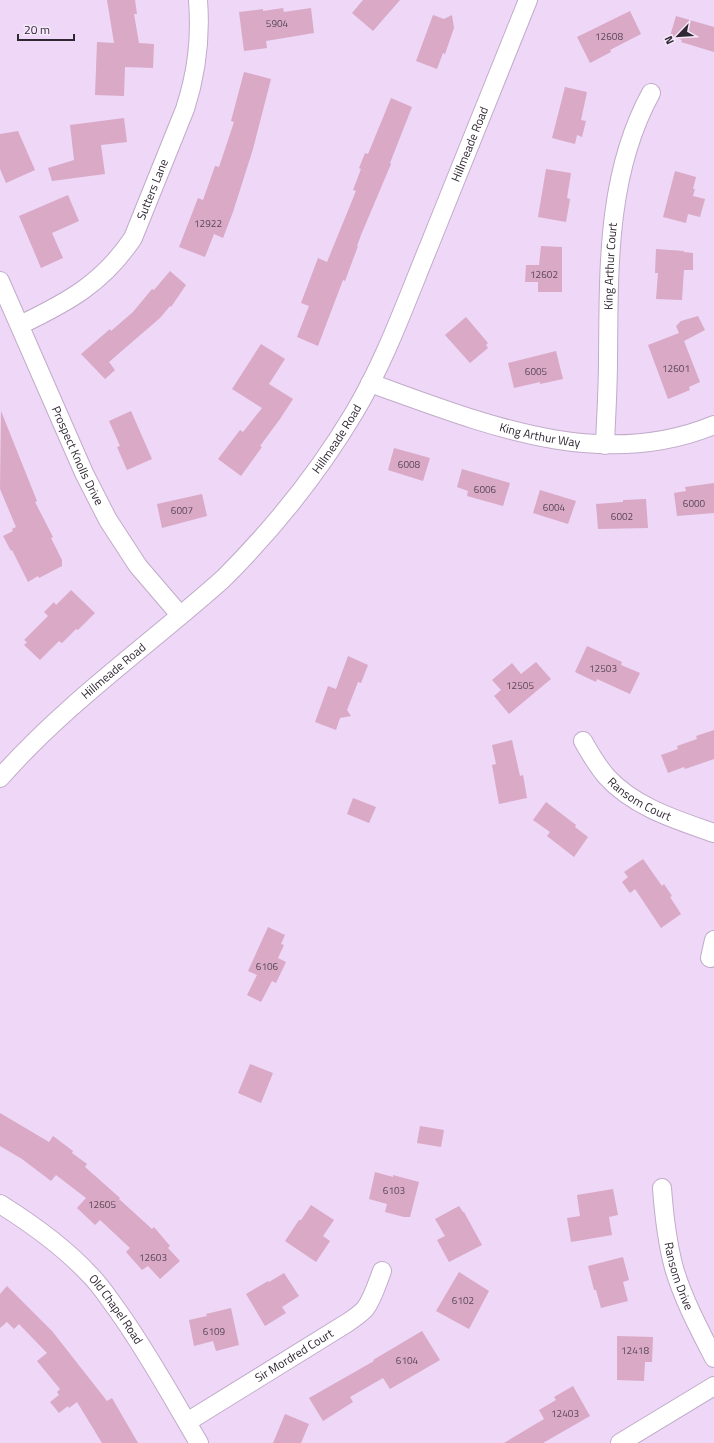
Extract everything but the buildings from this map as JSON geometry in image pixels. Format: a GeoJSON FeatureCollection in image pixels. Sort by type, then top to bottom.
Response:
{"type":"FeatureCollection","features":[{"type":"Feature","properties":{"kind":"street","name":"Sutters Lane"},"geometry":{"type":"LineString","coordinates":[[20,325],[62,304],[94,282],[118,259],[133,238],[185,109],[191,90],[197,59],[199,23],[198,0]]}},
{"type":"Feature","properties":{"kind":"street","name":"Hillmeade Road"},"geometry":{"type":"LineString","coordinates":[[0,778],[54,722],[223,579],[303,490],[332,449],[355,411],[388,346],[416,280],[528,0]]}},
{"type":"Feature","properties":{"kind":"street","name":"King Arthur Court"},"geometry":{"type":"LineString","coordinates":[[605,445],[609,279],[613,220],[619,183],[630,139],[651,93]]}},
{"type":"Feature","properties":{"kind":"street","name":"Prospect Knolls Drive"},"geometry":{"type":"LineString","coordinates":[[0,281],[84,473],[108,520],[138,566],[180,615]]}},
{"type":"Feature","properties":{"kind":"street","name":"King Arthur Way"},"geometry":{"type":"LineString","coordinates":[[370,383],[450,412],[515,432],[570,442],[626,446],[662,442],[714,426]]}},
{"type":"Feature","properties":{"kind":"street","name":"Ransom Court"},"geometry":{"type":"LineString","coordinates":[[583,741],[606,776],[632,798],[659,813],[714,833]]}},
{"type":"Feature","properties":{"kind":"street"},"geometry":{"type":"LineString","coordinates":[[710,958],[714,940]]}},
{"type":"Feature","properties":{"kind":"street","name":"Ransom Drive"},"geometry":{"type":"LineString","coordinates":[[662,1188],[667,1238],[675,1270],[700,1332],[714,1358]]}},
{"type":"Feature","properties":{"kind":"street","name":"Old Chapel Road"},"geometry":{"type":"LineString","coordinates":[[0,1204],[55,1242],[98,1283],[129,1327],[199,1443]]}},
{"type":"Feature","properties":{"kind":"street","name":"Sir Mordred Court"},"geometry":{"type":"LineString","coordinates":[[187,1422],[354,1318],[365,1309],[373,1295],[382,1271]]}},
{"type":"Feature","properties":{"kind":"street"},"geometry":{"type":"LineString","coordinates":[[620,1443],[714,1386]]}}]}
